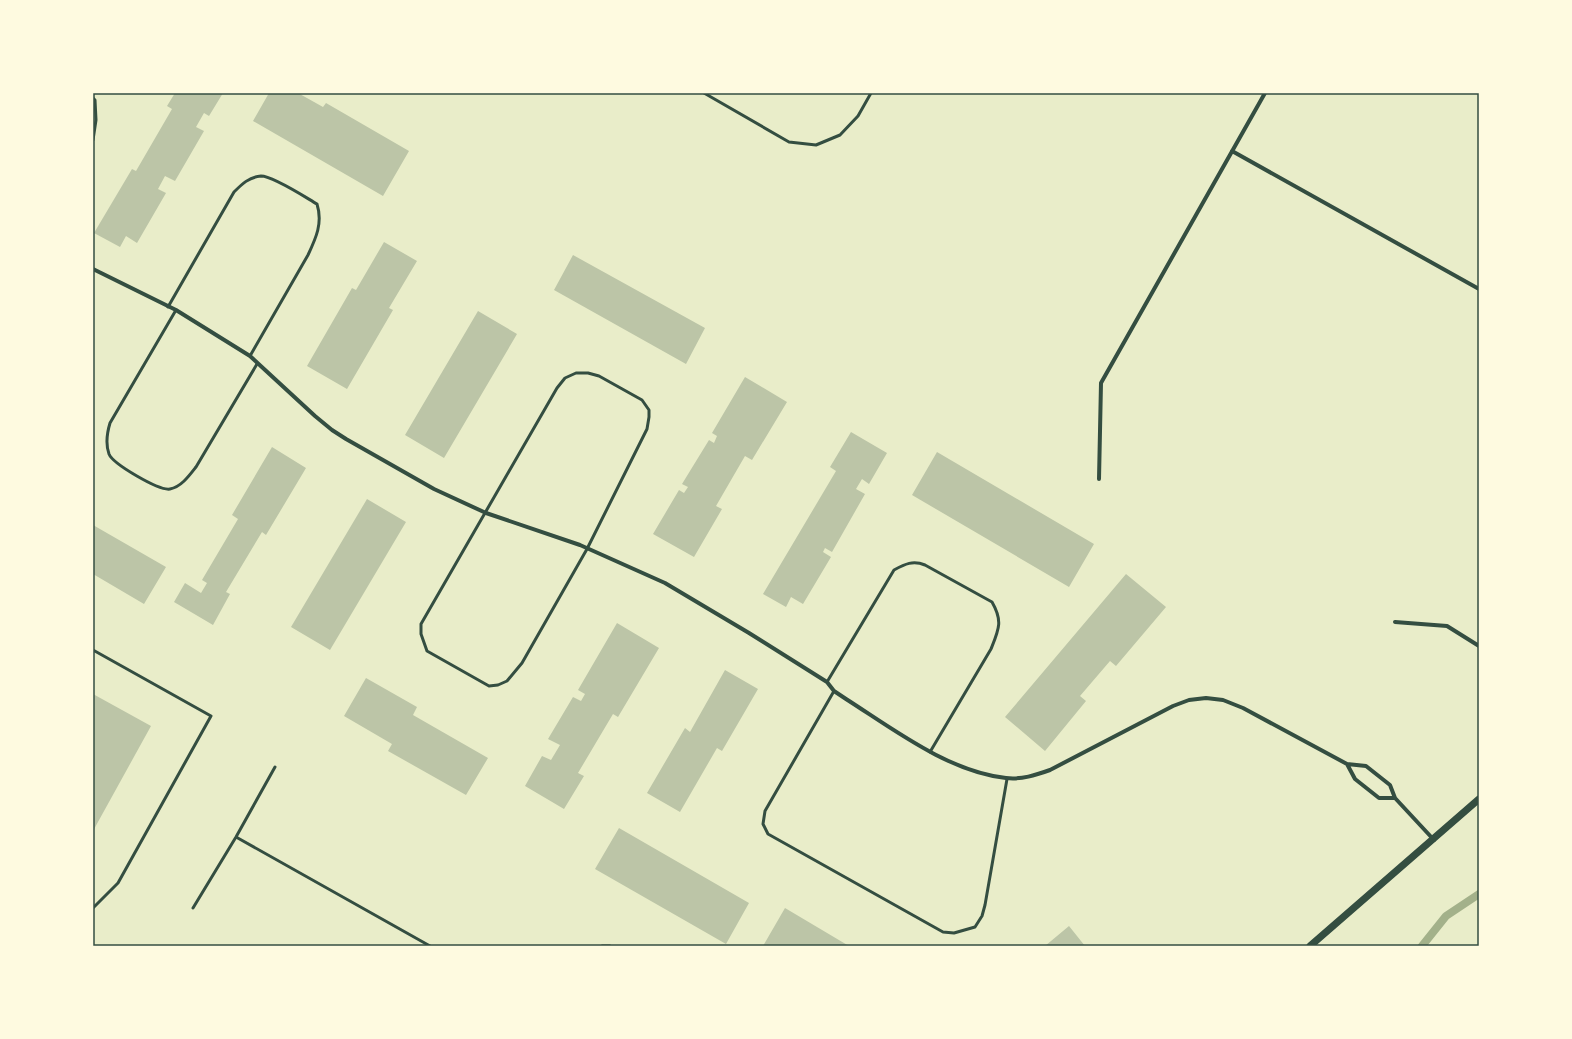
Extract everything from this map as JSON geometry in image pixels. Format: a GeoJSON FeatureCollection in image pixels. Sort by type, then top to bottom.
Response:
{"type":"FeatureCollection","features":[{"type":"Feature","properties":{"kind":"street"},"geometry":{"type":"LineString","coordinates":[[1098,479],[1101,383],[1265,93]]}},
{"type":"Feature","properties":{"kind":"street"},"geometry":{"type":"LineString","coordinates":[[1232,151],[1479,289]]}},
{"type":"Feature","properties":{"kind":"street"},"geometry":{"type":"LineString","coordinates":[[93,269],[176,310],[250,356],[315,416],[346,439],[434,489],[486,513],[580,545],[665,583],[827,682],[834,691],[930,752],[964,768],[1006,778],[1036,775],[1050,770],[1173,706],[1189,700],[1206,698],[1223,700],[1243,708],[1347,764],[1366,766],[1390,785],[1395,798],[1434,840]]}},
{"type":"Feature","properties":{"kind":"street"},"geometry":{"type":"LineString","coordinates":[[1395,622],[1447,626],[1479,646]]}},
{"type":"Feature","properties":{"kind":"street"},"geometry":{"type":"LineString","coordinates":[[1347,764],[1355,779],[1379,798],[1395,798]]}},
{"type":"Feature","properties":{"kind":"street"},"geometry":{"type":"LineString","coordinates":[[1310,946],[1434,840],[1479,799]]}},
{"type":"Feature","properties":{"kind":"lane"},"geometry":{"type":"LineString","coordinates":[[704,93],[789,142],[816,146],[840,135],[858,116],[871,93]]}},
{"type":"Feature","properties":{"kind":"lane"},"geometry":{"type":"LineString","coordinates":[[93,98],[96,120],[93,140]]}},
{"type":"Feature","properties":{"kind":"lane"},"geometry":{"type":"LineString","coordinates":[[168,307],[234,192],[244,182],[262,176],[273,179],[317,204],[320,213],[320,223],[316,238],[308,255],[250,356]]}},
{"type":"Feature","properties":{"kind":"lane"},"geometry":{"type":"LineString","coordinates":[[176,310],[110,423],[106,433],[110,455],[116,463],[160,488],[170,489],[188,478],[196,468],[257,364]]}},
{"type":"Feature","properties":{"kind":"lane"},"geometry":{"type":"LineString","coordinates":[[576,373],[588,373],[599,376],[642,400],[649,410],[647,429],[587,549],[522,663],[507,680],[498,685],[489,686],[428,651],[420,634],[421,624],[486,513],[564,378],[576,373]]}},
{"type":"Feature","properties":{"kind":"lane"},"geometry":{"type":"LineString","coordinates":[[827,682],[894,570],[904,565],[916,562],[925,565],[992,602],[998,613],[1000,622],[991,649],[930,752]]}},
{"type":"Feature","properties":{"kind":"lane"},"geometry":{"type":"LineString","coordinates":[[93,650],[211,716],[118,883],[93,908]]}},
{"type":"Feature","properties":{"kind":"lane"},"geometry":{"type":"LineString","coordinates":[[834,691],[765,810],[763,824],[768,834],[942,932],[954,933],[974,927],[982,916],[1006,778]]}},
{"type":"Feature","properties":{"kind":"lane"},"geometry":{"type":"LineString","coordinates":[[193,908],[236,837],[275,767]]}},
{"type":"Feature","properties":{"kind":"lane"},"geometry":{"type":"LineString","coordinates":[[236,837],[430,946]]}},
{"type":"Feature","properties":{"kind":"lane"},"geometry":{"type":"LineString","coordinates":[[602,946],[610,946]]}},
{"type":"Feature","properties":{"kind":"building"},"geometry":{"type":"Polygon","coordinates":[[[175,93],[223,93],[209,116],[204,113],[196,127],[204,131],[175,181],[165,176],[158,189],[166,193],[137,243],[126,236],[120,247],[94,233],[132,169],[136,171],[172,109],[167,106],[175,93]]]}},
{"type":"Feature","properties":{"kind":"building"},"geometry":{"type":"Polygon","coordinates":[[[269,93],[298,93],[323,107],[326,103],[409,151],[383,196],[253,121],[269,93]]]}},
{"type":"Feature","properties":{"kind":"building"},"geometry":{"type":"Polygon","coordinates":[[[384,242],[417,261],[389,308],[393,310],[347,389],[307,366],[352,288],[356,290],[384,242]]]}},
{"type":"Feature","properties":{"kind":"building"},"geometry":{"type":"Polygon","coordinates":[[[573,255],[705,328],[686,364],[554,290],[573,255]]]}},
{"type":"Feature","properties":{"kind":"building"},"geometry":{"type":"Polygon","coordinates":[[[478,311],[517,334],[444,458],[405,435],[478,311]]]}},
{"type":"Feature","properties":{"kind":"building"},"geometry":{"type":"Polygon","coordinates":[[[745,377],[787,402],[752,460],[745,456],[716,506],[722,509],[694,557],[653,534],[679,490],[684,493],[688,487],[682,484],[709,440],[714,443],[717,436],[712,433],[745,377]]]}},
{"type":"Feature","properties":{"kind":"building"},"geometry":{"type":"Polygon","coordinates":[[[851,432],[887,453],[869,484],[862,479],[856,489],[865,494],[832,552],[825,548],[823,552],[831,557],[803,604],[791,597],[786,607],[763,594],[836,471],[830,467],[851,432]]]}},
{"type":"Feature","properties":{"kind":"building"},"geometry":{"type":"Polygon","coordinates":[[[272,447],[306,468],[266,535],[262,532],[226,592],[230,594],[213,625],[174,602],[185,583],[201,593],[207,583],[202,580],[238,519],[232,515],[272,447]]]}},
{"type":"Feature","properties":{"kind":"building"},"geometry":{"type":"Polygon","coordinates":[[[937,452],[1094,544],[1069,587],[912,495],[937,452]]]}},
{"type":"Feature","properties":{"kind":"building"},"geometry":{"type":"Polygon","coordinates":[[[367,499],[406,522],[330,650],[291,627],[367,499]]]}},
{"type":"Feature","properties":{"kind":"building"},"geometry":{"type":"Polygon","coordinates":[[[93,525],[166,567],[144,604],[93,574],[93,525]]]}},
{"type":"Feature","properties":{"kind":"building"},"geometry":{"type":"Polygon","coordinates":[[[1126,574],[1166,607],[1116,666],[1110,661],[1080,696],[1086,701],[1045,751],[1005,717],[1126,574]]]}},
{"type":"Feature","properties":{"kind":"building"},"geometry":{"type":"Polygon","coordinates":[[[617,623],[659,648],[618,717],[613,714],[578,773],[584,776],[564,809],[525,786],[542,756],[551,760],[560,745],[548,739],[573,697],[581,701],[585,694],[578,690],[617,623]]]}},
{"type":"Feature","properties":{"kind":"building"},"geometry":{"type":"Polygon","coordinates":[[[725,670],[758,689],[722,751],[717,748],[680,812],[647,793],[685,728],[690,732],[725,670]]]}},
{"type":"Feature","properties":{"kind":"building"},"geometry":{"type":"Polygon","coordinates":[[[366,678],[417,707],[413,715],[488,758],[466,795],[388,751],[392,744],[344,716],[366,678]]]}},
{"type":"Feature","properties":{"kind":"building"},"geometry":{"type":"Polygon","coordinates":[[[93,694],[151,726],[93,831],[93,694]]]}},
{"type":"Feature","properties":{"kind":"building"},"geometry":{"type":"Polygon","coordinates":[[[619,828],[749,903],[726,944],[595,869],[619,828]]]}},
{"type":"Feature","properties":{"kind":"building"},"geometry":{"type":"Polygon","coordinates":[[[785,908],[849,946],[763,946],[785,908]]]}},
{"type":"Feature","properties":{"kind":"building"},"geometry":{"type":"Polygon","coordinates":[[[1069,926],[1085,946],[1045,946],[1069,926]]]}},
{"type":"Feature","properties":{"kind":"waterway"},"geometry":{"type":"LineString","coordinates":[[1422,946],[1446,916],[1479,894]]}}]}
